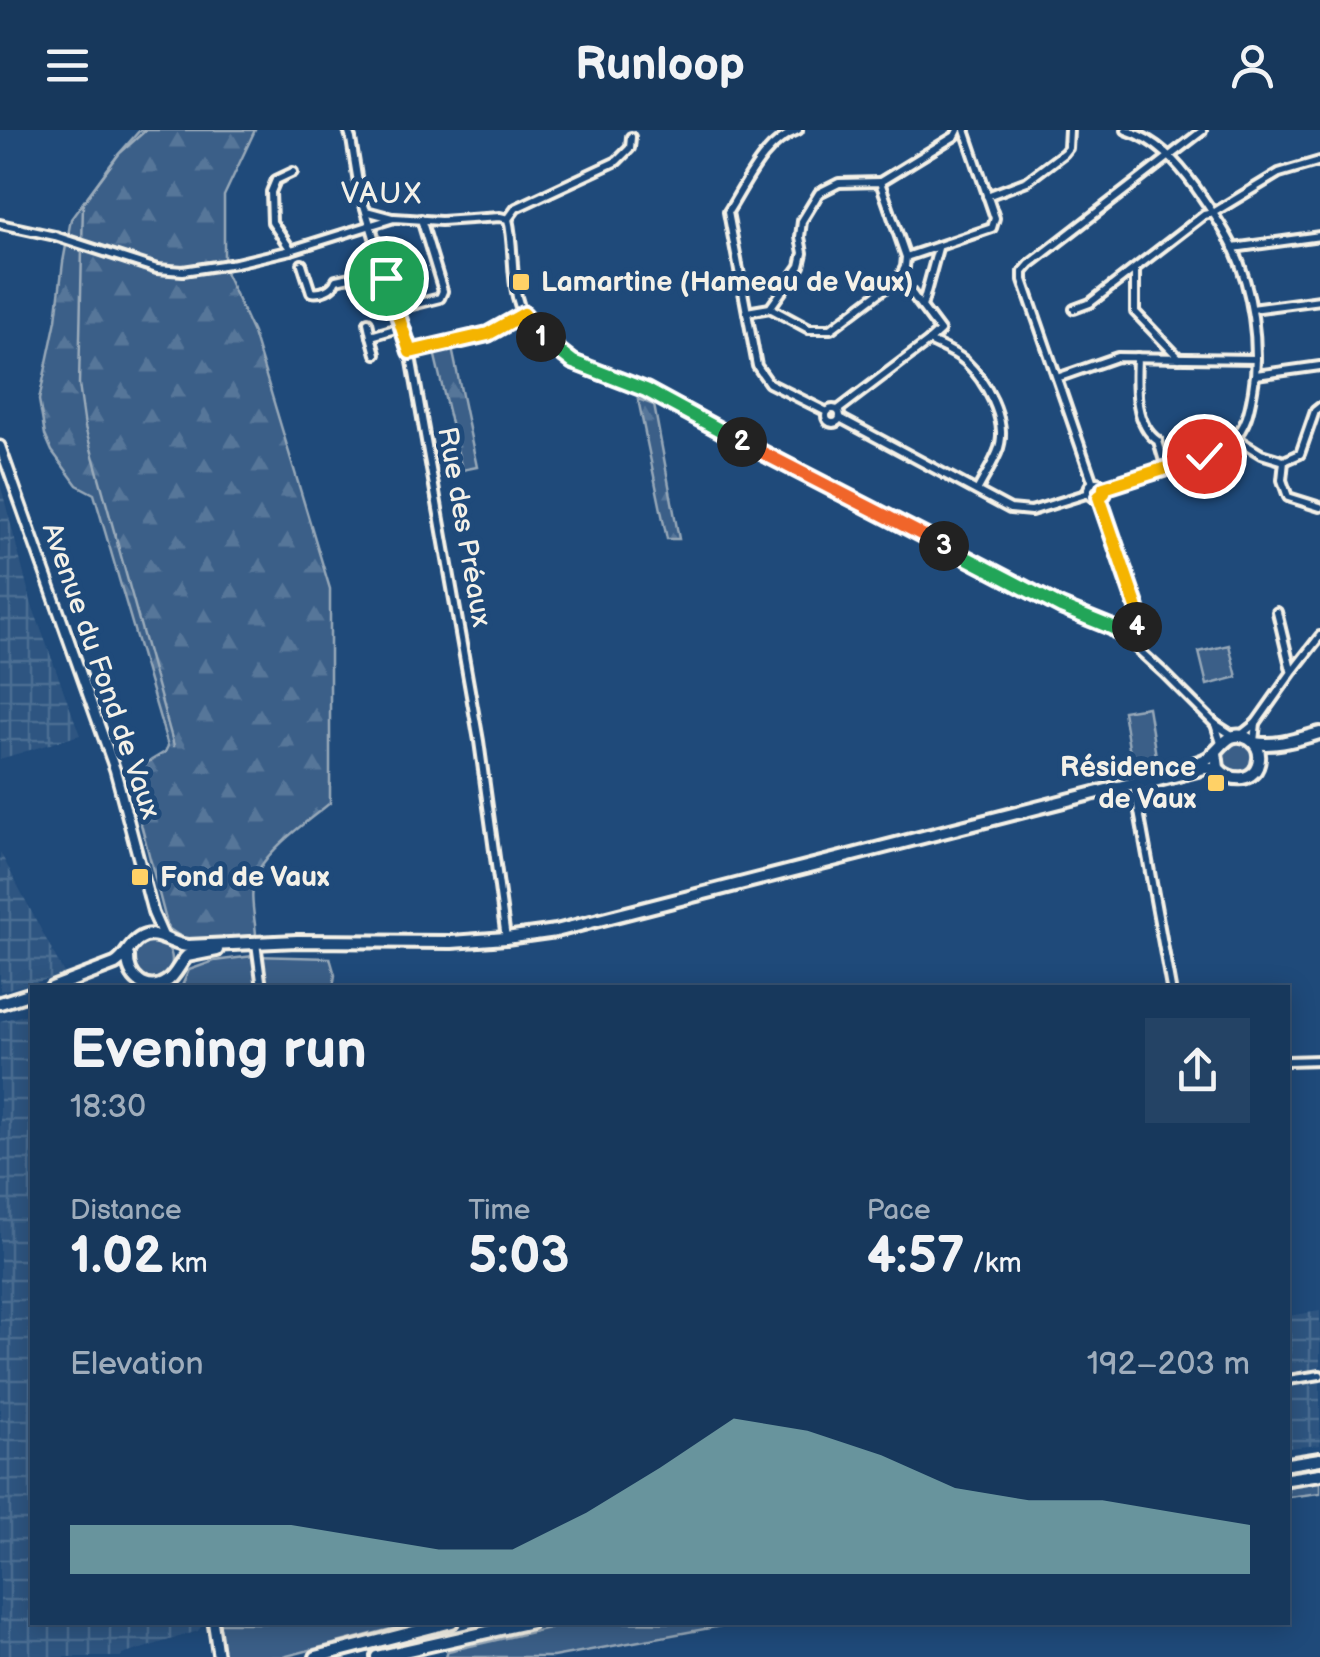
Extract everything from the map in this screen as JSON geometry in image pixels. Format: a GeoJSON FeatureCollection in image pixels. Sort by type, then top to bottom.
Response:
{"type":"FeatureCollection","features":[{"type":"Feature","properties":{"kind":"main road"},"geometry":{"type":"LineString","coordinates":[[1134,783],[1142,777],[1206,760],[1236,736],[1264,745],[1320,733]]}},
{"type":"Feature","properties":{"kind":"main road"},"geometry":{"type":"LineString","coordinates":[[66,984],[115,964],[136,941],[154,935],[182,946],[298,941],[452,942],[556,932],[1134,783],[1205,768],[1218,768],[1230,778],[1244,778],[1255,770],[1260,757],[1286,742]]}},
{"type":"Feature","properties":{"kind":"main road"},"geometry":{"type":"LineString","coordinates":[[1254,743],[1260,757]]}},
{"type":"Feature","properties":{"kind":"main road"},"geometry":{"type":"LineString","coordinates":[[1218,768],[1219,748]]}},
{"type":"Feature","properties":{"kind":"main road"},"geometry":{"type":"LineString","coordinates":[[168,940],[178,954],[178,967]]}},
{"type":"Feature","properties":{"kind":"main road"},"geometry":{"type":"LineString","coordinates":[[168,984],[190,955],[252,944]]}},
{"type":"Feature","properties":{"kind":"main road"},"geometry":{"type":"LineString","coordinates":[[128,952],[127,964],[132,974],[146,985]]}},
{"type":"Feature","properties":{"kind":"main road"},"geometry":{"type":"LineString","coordinates":[[62,985],[116,973],[132,974]]}},
{"type":"Feature","properties":{"kind":"main road"},"geometry":{"type":"LineString","coordinates":[[0,1002],[30,994]]}},
{"type":"Feature","properties":{"kind":"main road"},"geometry":{"type":"LineString","coordinates":[[1290,1464],[1320,1459]]}},
{"type":"Feature","properties":{"kind":"main road"},"geometry":{"type":"LineString","coordinates":[[1290,1479],[1320,1474]]}},
{"type":"Feature","properties":{"kind":"main road"},"geometry":{"type":"LineString","coordinates":[[382,1640],[425,1625]]}},
{"type":"Feature","properties":{"kind":"main road"},"geometry":{"type":"LineString","coordinates":[[316,1657],[440,1625]]}},
{"type":"Feature","properties":{"kind":"main road"},"geometry":{"type":"LineString","coordinates":[[377,1657],[518,1625]]}},
{"type":"Feature","properties":{"kind":"main road"},"geometry":{"type":"LineString","coordinates":[[410,1657],[446,1642]]}},
{"type":"Feature","properties":{"kind":"street","name":"Rue des Préaux"},"geometry":{"type":"LineString","coordinates":[[348,130],[358,188],[410,352],[480,741],[506,938]]}},
{"type":"Feature","properties":{"kind":"street"},"geometry":{"type":"LineString","coordinates":[[798,130],[766,150],[728,212],[757,366],[765,379],[827,412]]}},
{"type":"Feature","properties":{"kind":"street"},"geometry":{"type":"LineString","coordinates":[[770,308],[800,266],[802,221],[819,193],[838,183],[880,182],[962,130],[994,218],[992,228],[906,258]]}},
{"type":"Feature","properties":{"kind":"street"},"geometry":{"type":"LineString","coordinates":[[986,196],[1027,181],[1064,153],[1070,130]]}},
{"type":"Feature","properties":{"kind":"street"},"geometry":{"type":"LineString","coordinates":[[1104,488],[1204,456],[1235,438],[1249,413],[1256,375],[1251,309],[1234,248],[1213,213],[1169,156],[1152,142],[1126,130]]}},
{"type":"Feature","properties":{"kind":"street"},"geometry":{"type":"LineString","coordinates":[[1093,483],[1023,272],[1202,131]]}},
{"type":"Feature","properties":{"kind":"street"},"geometry":{"type":"LineString","coordinates":[[632,138],[630,148],[617,160],[516,208],[508,218],[517,292],[524,314],[542,337],[573,362],[646,390],[1050,602],[1113,628],[1215,724],[1236,736],[1256,724],[1320,636]]}},
{"type":"Feature","properties":{"kind":"street"},"geometry":{"type":"LineString","coordinates":[[1074,309],[1090,303],[1204,215],[1279,173],[1320,161]]}},
{"type":"Feature","properties":{"kind":"street"},"geometry":{"type":"LineString","coordinates":[[290,250],[272,222],[270,192],[276,180],[293,172]]}},
{"type":"Feature","properties":{"kind":"street"},"geometry":{"type":"LineString","coordinates":[[747,312],[770,308],[809,329],[831,329],[900,277],[906,258],[880,182]]}},
{"type":"Feature","properties":{"kind":"street"},"geometry":{"type":"LineString","coordinates":[[366,211],[394,218],[441,221],[508,218]]}},
{"type":"Feature","properties":{"kind":"street"},"geometry":{"type":"LineString","coordinates":[[0,224],[55,236],[157,269],[183,271],[290,250],[394,218]]}},
{"type":"Feature","properties":{"kind":"street"},"geometry":{"type":"LineString","coordinates":[[396,310],[440,298],[443,291],[421,219]]}},
{"type":"Feature","properties":{"kind":"street"},"geometry":{"type":"LineString","coordinates":[[1234,248],[1320,236]]}},
{"type":"Feature","properties":{"kind":"street"},"geometry":{"type":"LineString","coordinates":[[922,307],[938,247]]}},
{"type":"Feature","properties":{"kind":"street"},"geometry":{"type":"LineString","coordinates":[[302,264],[312,292],[317,293],[336,280],[359,274],[386,278]]}},
{"type":"Feature","properties":{"kind":"street"},"geometry":{"type":"LineString","coordinates":[[1135,269],[1134,312],[1180,358]]}},
{"type":"Feature","properties":{"kind":"street"},"geometry":{"type":"LineString","coordinates":[[827,412],[826,417],[835,423],[839,414],[940,331],[900,277]]}},
{"type":"Feature","properties":{"kind":"street"},"geometry":{"type":"LineString","coordinates":[[1251,309],[1320,300]]}},
{"type":"Feature","properties":{"kind":"street"},"geometry":{"type":"LineString","coordinates":[[410,352],[488,334],[524,314]]}},
{"type":"Feature","properties":{"kind":"street"},"geometry":{"type":"LineString","coordinates":[[368,322],[376,354]]}},
{"type":"Feature","properties":{"kind":"street"},"geometry":{"type":"LineString","coordinates":[[372,336],[402,327]]}},
{"type":"Feature","properties":{"kind":"street"},"geometry":{"type":"LineString","coordinates":[[929,341],[966,362],[986,387],[1000,424],[998,451],[977,491]]}},
{"type":"Feature","properties":{"kind":"street"},"geometry":{"type":"LineString","coordinates":[[1056,378],[1117,357],[1256,359]]}},
{"type":"Feature","properties":{"kind":"street"},"geometry":{"type":"LineString","coordinates":[[1137,357],[1136,396],[1148,434],[1158,440],[1166,468]]}},
{"type":"Feature","properties":{"kind":"street"},"geometry":{"type":"LineString","coordinates":[[1256,375],[1320,366]]}},
{"type":"Feature","properties":{"kind":"street"},"geometry":{"type":"LineString","coordinates":[[1235,438],[1284,462],[1300,454],[1320,407]]}},
{"type":"Feature","properties":{"kind":"street"},"geometry":{"type":"LineString","coordinates":[[827,412],[833,408],[1010,509],[1038,509],[1089,493]]}},
{"type":"Feature","properties":{"kind":"street","name":"Avenue du Fond de Vaux"},"geometry":{"type":"LineString","coordinates":[[0,446],[115,770],[153,913],[168,940]]}},
{"type":"Feature","properties":{"kind":"street"},"geometry":{"type":"LineString","coordinates":[[1284,462],[1282,480],[1288,496],[1320,507]]}},
{"type":"Feature","properties":{"kind":"street"},"geometry":{"type":"LineString","coordinates":[[1093,483],[1104,488]]}},
{"type":"Feature","properties":{"kind":"street"},"geometry":{"type":"LineString","coordinates":[[1089,493],[1093,483]]}},
{"type":"Feature","properties":{"kind":"street"},"geometry":{"type":"LineString","coordinates":[[1089,493],[1099,497],[1104,488]]}},
{"type":"Feature","properties":{"kind":"street"},"geometry":{"type":"LineString","coordinates":[[1099,497],[1137,608],[1138,624],[1131,642]]}},
{"type":"Feature","properties":{"kind":"street"},"geometry":{"type":"LineString","coordinates":[[1276,612],[1292,672]]}},
{"type":"Feature","properties":{"kind":"street"},"geometry":{"type":"LineString","coordinates":[[1215,724],[1219,748]]}},
{"type":"Feature","properties":{"kind":"street"},"geometry":{"type":"LineString","coordinates":[[1254,743],[1256,724]]}},
{"type":"Feature","properties":{"kind":"street"},"geometry":{"type":"LineString","coordinates":[[1134,783],[1170,985]]}},
{"type":"Feature","properties":{"kind":"street"},"geometry":{"type":"LineString","coordinates":[[146,936],[152,927],[153,913]]}},
{"type":"Feature","properties":{"kind":"street"},"geometry":{"type":"LineString","coordinates":[[252,944],[261,985]]}},
{"type":"Feature","properties":{"kind":"street"},"geometry":{"type":"LineString","coordinates":[[1290,1060],[1320,1060]]}},
{"type":"Feature","properties":{"kind":"street"},"geometry":{"type":"LineString","coordinates":[[1290,1380],[1320,1375]]}},
{"type":"Feature","properties":{"kind":"street"},"geometry":{"type":"LineString","coordinates":[[214,1625],[218,1657]]}},
{"type":"Feature","properties":{"kind":"shaded area"},"geometry":{"type":"Polygon","coordinates":[[[0,483],[32,605],[80,735],[0,759],[0,483]]]}},
{"type":"Feature","properties":{"kind":"shaded area"},"geometry":{"type":"Polygon","coordinates":[[[0,852],[65,975],[0,991],[0,852]]]}},
{"type":"Feature","properties":{"kind":"shaded area"},"geometry":{"type":"Polygon","coordinates":[[[30,1014],[30,1625],[202,1625],[198,1631],[122,1657],[0,1657],[0,1021],[30,1014]]]}},
{"type":"Feature","properties":{"kind":"shaded area"},"geometry":{"type":"Polygon","coordinates":[[[1320,1311],[1320,1445],[1290,1448],[1290,1316],[1320,1311]]]}},
{"type":"Feature","properties":{"kind":"green space"},"geometry":{"type":"Polygon","coordinates":[[[140,130],[255,130],[224,196],[224,270],[253,333],[330,589],[330,803],[288,837],[260,867],[252,892],[256,935],[187,941],[168,928],[128,774],[165,752],[168,746],[94,494],[77,485],[52,451],[39,400],[71,219],[140,130]]]}},
{"type":"Feature","properties":{"kind":"green space"},"geometry":{"type":"Polygon","coordinates":[[[452,348],[477,467],[462,470],[434,352],[452,348]]]}},
{"type":"Feature","properties":{"kind":"green space"},"geometry":{"type":"Polygon","coordinates":[[[638,399],[654,405],[679,539],[667,539],[638,399]]]}},
{"type":"Feature","properties":{"kind":"green space"},"geometry":{"type":"Polygon","coordinates":[[[1229,645],[1237,677],[1207,685],[1199,652],[1229,645]]]}},
{"type":"Feature","properties":{"kind":"green space"},"geometry":{"type":"Polygon","coordinates":[[[1148,707],[1156,756],[1131,760],[1123,711],[1148,707]]]}},
{"type":"Feature","properties":{"kind":"green space"},"geometry":{"type":"Polygon","coordinates":[[[1238,741],[1250,745],[1254,757],[1250,769],[1238,773],[1226,769],[1222,757],[1226,745],[1238,741]]]}},
{"type":"Feature","properties":{"kind":"green space"},"geometry":{"type":"Polygon","coordinates":[[[152,940],[166,946],[172,960],[166,974],[152,980],[138,974],[132,960],[138,946],[152,940]]]}},
{"type":"Feature","properties":{"kind":"green space"},"geometry":{"type":"Polygon","coordinates":[[[253,956],[330,958],[335,975],[333,985],[182,985],[189,970],[214,961],[253,956]]]}},
{"type":"Feature","properties":{"kind":"green space"},"geometry":{"type":"Polygon","coordinates":[[[1320,1481],[1320,1493],[1290,1497],[1290,1485],[1320,1481]]]}},
{"type":"Feature","properties":{"kind":"green space"},"geometry":{"type":"Polygon","coordinates":[[[217,1625],[406,1625],[283,1657],[222,1657],[217,1625]]]}},
{"type":"Feature","properties":{"kind":"green space"},"geometry":{"type":"Polygon","coordinates":[[[562,1625],[726,1625],[553,1657],[446,1657],[448,1651],[562,1625]]]}},
{"type":"Feature","properties":{"kind":"waterway"},"geometry":{"type":"LineString","coordinates":[[146,130],[119,154],[83,203],[79,384],[85,427],[174,746]]}},
{"type":"Feature","properties":{"kind":"place","name":"Lamartine (Hameau de Vaux)"},"geometry":{"type":"Point","coordinates":[521,282]}},
{"type":"Feature","properties":{"kind":"place","name":"Résidence de Vaux"},"geometry":{"type":"Point","coordinates":[1216,783]}},
{"type":"Feature","properties":{"kind":"place","name":"Fond de Vaux"},"geometry":{"type":"Point","coordinates":[140,877]}},
{"type":"Feature","properties":{"kind":"district","name":"VAUX"},"geometry":{"type":"Point","coordinates":[382,194]}},
{"type":"Feature","properties":{"kind":"route"},"geometry":{"type":"LineString","coordinates":[[386,278],[410,352],[488,334],[524,314],[542,337],[573,362],[646,390],[1050,602],[1106,624],[1131,642],[1138,624],[1137,608],[1099,497],[1104,488],[1204,456]]}}]}
